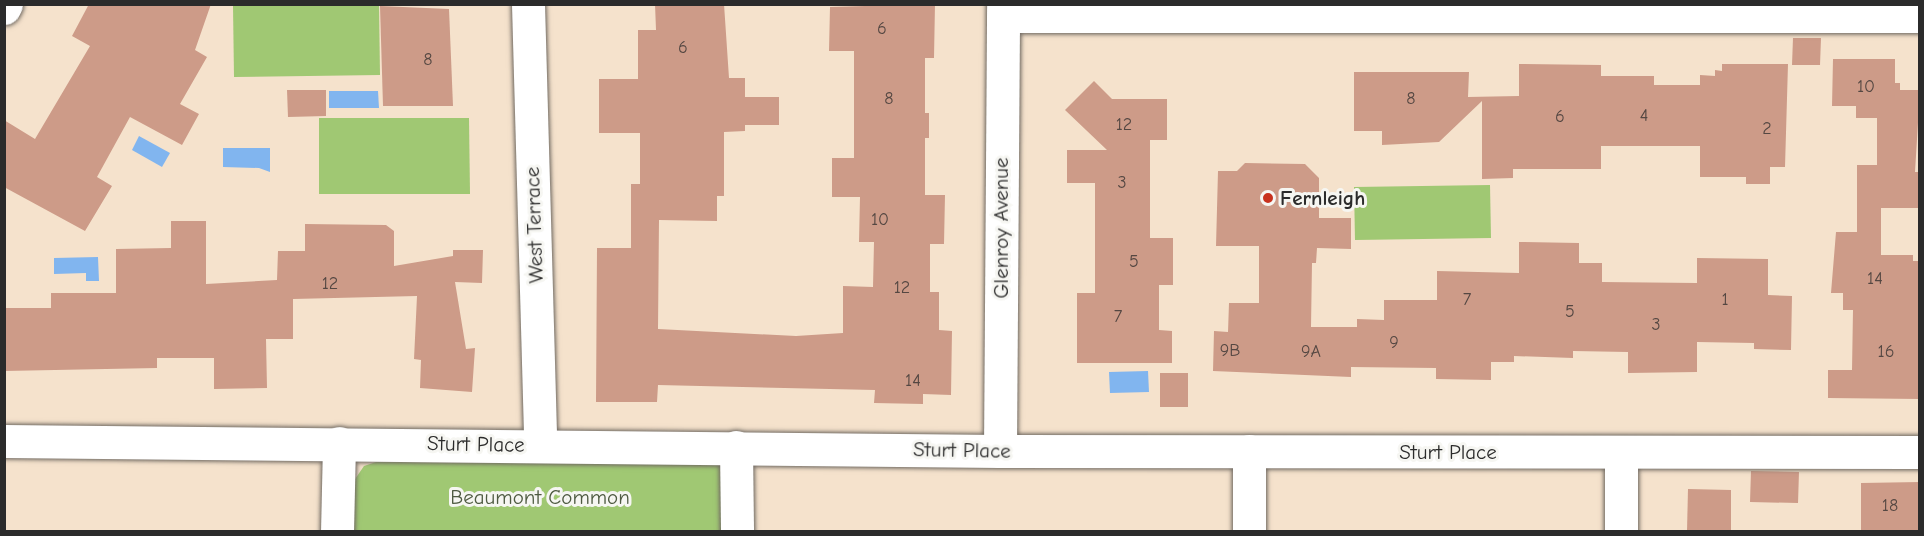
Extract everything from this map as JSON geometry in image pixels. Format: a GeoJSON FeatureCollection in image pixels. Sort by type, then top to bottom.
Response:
{"type":"FeatureCollection","features":[{"type":"Feature","properties":{"kind":"street","name":"West Terrace"},"geometry":{"type":"LineString","coordinates":[[528,4],[540,445]]}},
{"type":"Feature","properties":{"kind":"street"},"geometry":{"type":"LineString","coordinates":[[1003,10],[1920,16]]}},
{"type":"Feature","properties":{"kind":"street","name":"Glenroy Avenue"},"geometry":{"type":"LineString","coordinates":[[1000,451],[1003,10]]}},
{"type":"Feature","properties":{"kind":"street","name":"Sturt Place"},"geometry":{"type":"LineString","coordinates":[[4,441],[1000,451],[1920,452]]}},
{"type":"Feature","properties":{"kind":"street"},"geometry":{"type":"LineString","coordinates":[[337,531],[339,443]]}},
{"type":"Feature","properties":{"kind":"street"},"geometry":{"type":"LineString","coordinates":[[736,447],[737,531]]}},
{"type":"Feature","properties":{"kind":"street"},"geometry":{"type":"LineString","coordinates":[[1249,531],[1250,451]]}},
{"type":"Feature","properties":{"kind":"street"},"geometry":{"type":"LineString","coordinates":[[1621,531],[1622,452]]}},
{"type":"Feature","properties":{"kind":"green space"},"geometry":{"type":"Polygon","coordinates":[[[379,5],[380,75],[234,77],[233,6],[379,5]]]}},
{"type":"Feature","properties":{"kind":"green space"},"geometry":{"type":"Polygon","coordinates":[[[319,118],[469,118],[470,194],[319,194],[319,118]]]}},
{"type":"Feature","properties":{"kind":"green space"},"geometry":{"type":"Polygon","coordinates":[[[1490,185],[1491,238],[1355,240],[1354,187],[1490,185]]]}},
{"type":"Feature","properties":{"kind":"green space","name":"Beaumont Common"},"geometry":{"type":"Polygon","coordinates":[[[376,462],[731,464],[730,531],[349,532],[351,485],[364,466],[376,462]]]}},
{"type":"Feature","properties":{"kind":"water"},"geometry":{"type":"Polygon","coordinates":[[[329,91],[378,91],[379,108],[329,108],[329,91]]]}},
{"type":"Feature","properties":{"kind":"water"},"geometry":{"type":"Polygon","coordinates":[[[139,136],[170,153],[162,167],[132,150],[139,136]]]}},
{"type":"Feature","properties":{"kind":"water"},"geometry":{"type":"Polygon","coordinates":[[[223,148],[270,148],[270,172],[259,168],[223,167],[223,148]]]}},
{"type":"Feature","properties":{"kind":"water"},"geometry":{"type":"Polygon","coordinates":[[[98,257],[99,281],[86,281],[86,273],[54,274],[54,258],[98,257]]]}},
{"type":"Feature","properties":{"kind":"water"},"geometry":{"type":"Polygon","coordinates":[[[1148,371],[1149,392],[1110,393],[1109,372],[1148,371]]]}},
{"type":"Feature","properties":{"kind":"building"},"geometry":{"type":"Polygon","coordinates":[[[89,4],[211,4],[195,50],[207,57],[180,104],[199,114],[182,145],[130,117],[97,177],[112,186],[85,231],[4,187],[4,120],[35,139],[90,46],[72,36],[89,4]]]}},
{"type":"Feature","properties":{"kind":"building"},"geometry":{"type":"Polygon","coordinates":[[[655,4],[724,4],[729,78],[745,78],[745,97],[779,97],[779,125],[745,125],[745,131],[724,132],[724,196],[717,196],[717,221],[659,220],[658,329],[796,336],[843,333],[843,286],[873,287],[874,242],[859,242],[860,197],[832,197],[832,158],[854,158],[854,51],[829,51],[830,7],[935,4],[934,58],[925,58],[925,113],[929,113],[929,138],[925,138],[925,195],[945,195],[944,244],[930,244],[930,292],[939,292],[939,330],[952,331],[951,395],[923,394],[923,404],[874,403],[875,390],[658,385],[657,402],[596,402],[597,248],[631,248],[631,184],[640,184],[640,133],[599,133],[599,79],[638,79],[638,30],[656,30],[655,4]]]}},
{"type":"Feature","properties":{"kind":"building"},"geometry":{"type":"Polygon","coordinates":[[[380,6],[449,9],[453,106],[383,106],[380,6]]]}},
{"type":"Feature","properties":{"kind":"building"},"geometry":{"type":"Polygon","coordinates":[[[1793,38],[1821,38],[1820,65],[1792,65],[1793,38]]]}},
{"type":"Feature","properties":{"kind":"building"},"geometry":{"type":"Polygon","coordinates":[[[1833,59],[1895,59],[1895,83],[1900,83],[1900,90],[1920,90],[1915,172],[1920,172],[1920,208],[1881,208],[1881,255],[1913,255],[1913,261],[1920,261],[1920,399],[1828,398],[1828,370],[1852,370],[1853,310],[1843,310],[1843,293],[1831,293],[1836,232],[1857,232],[1857,165],[1877,165],[1877,118],[1856,118],[1856,106],[1832,106],[1833,59]]]}},
{"type":"Feature","properties":{"kind":"building"},"geometry":{"type":"Polygon","coordinates":[[[1519,64],[1601,65],[1601,76],[1654,76],[1654,85],[1700,85],[1700,75],[1715,76],[1715,70],[1722,71],[1722,64],[1788,64],[1785,167],[1770,167],[1770,184],[1746,184],[1746,177],[1700,177],[1700,146],[1601,146],[1601,169],[1513,169],[1513,178],[1482,179],[1482,101],[1439,142],[1382,145],[1382,131],[1354,131],[1354,72],[1469,72],[1468,97],[1519,96],[1519,64]]]}},
{"type":"Feature","properties":{"kind":"building"},"geometry":{"type":"Polygon","coordinates":[[[1094,81],[1112,99],[1167,99],[1167,140],[1150,140],[1150,238],[1173,238],[1173,285],[1159,285],[1159,330],[1172,331],[1172,363],[1077,363],[1077,293],[1095,293],[1095,183],[1067,183],[1067,150],[1107,150],[1065,110],[1094,81]]]}},
{"type":"Feature","properties":{"kind":"building"},"geometry":{"type":"Polygon","coordinates":[[[287,90],[326,90],[326,116],[288,117],[287,90]]]}},
{"type":"Feature","properties":{"kind":"building"},"geometry":{"type":"Polygon","coordinates":[[[1245,163],[1305,164],[1319,178],[1319,218],[1351,218],[1351,249],[1317,248],[1316,263],[1312,263],[1311,327],[1357,327],[1357,319],[1384,320],[1384,300],[1437,300],[1437,271],[1519,273],[1519,242],[1579,243],[1579,263],[1602,263],[1602,282],[1697,283],[1697,258],[1768,259],[1768,295],[1792,296],[1791,350],[1754,349],[1754,343],[1697,342],[1697,372],[1628,373],[1628,352],[1573,351],[1573,358],[1514,356],[1514,362],[1491,362],[1491,380],[1436,379],[1436,368],[1351,367],[1351,377],[1213,371],[1214,331],[1228,332],[1229,303],[1259,303],[1259,246],[1216,246],[1218,171],[1237,171],[1245,163]]]}},
{"type":"Feature","properties":{"kind":"building"},"geometry":{"type":"Polygon","coordinates":[[[171,221],[206,221],[206,284],[277,280],[278,251],[305,251],[305,224],[386,225],[394,231],[394,266],[453,256],[453,250],[483,250],[482,283],[455,282],[466,349],[475,348],[472,392],[420,388],[421,360],[414,359],[417,296],[293,299],[293,339],[266,339],[267,388],[214,389],[214,358],[157,358],[157,368],[4,371],[4,308],[51,308],[51,293],[116,293],[116,249],[171,248],[171,221]]]}},
{"type":"Feature","properties":{"kind":"building"},"geometry":{"type":"Polygon","coordinates":[[[1160,373],[1188,373],[1188,407],[1160,407],[1160,373]]]}},
{"type":"Feature","properties":{"kind":"building"},"geometry":{"type":"Polygon","coordinates":[[[1751,471],[1799,472],[1798,503],[1750,502],[1751,471]]]}},
{"type":"Feature","properties":{"kind":"building"},"geometry":{"type":"Polygon","coordinates":[[[1920,482],[1920,531],[1861,531],[1861,483],[1920,482]]]}},
{"type":"Feature","properties":{"kind":"building"},"geometry":{"type":"Polygon","coordinates":[[[1688,489],[1731,490],[1731,531],[1687,531],[1688,489]]]}},
{"type":"Feature","properties":{"kind":"place","name":"Fernleigh"},"geometry":{"type":"Point","coordinates":[1268,198]}}]}
